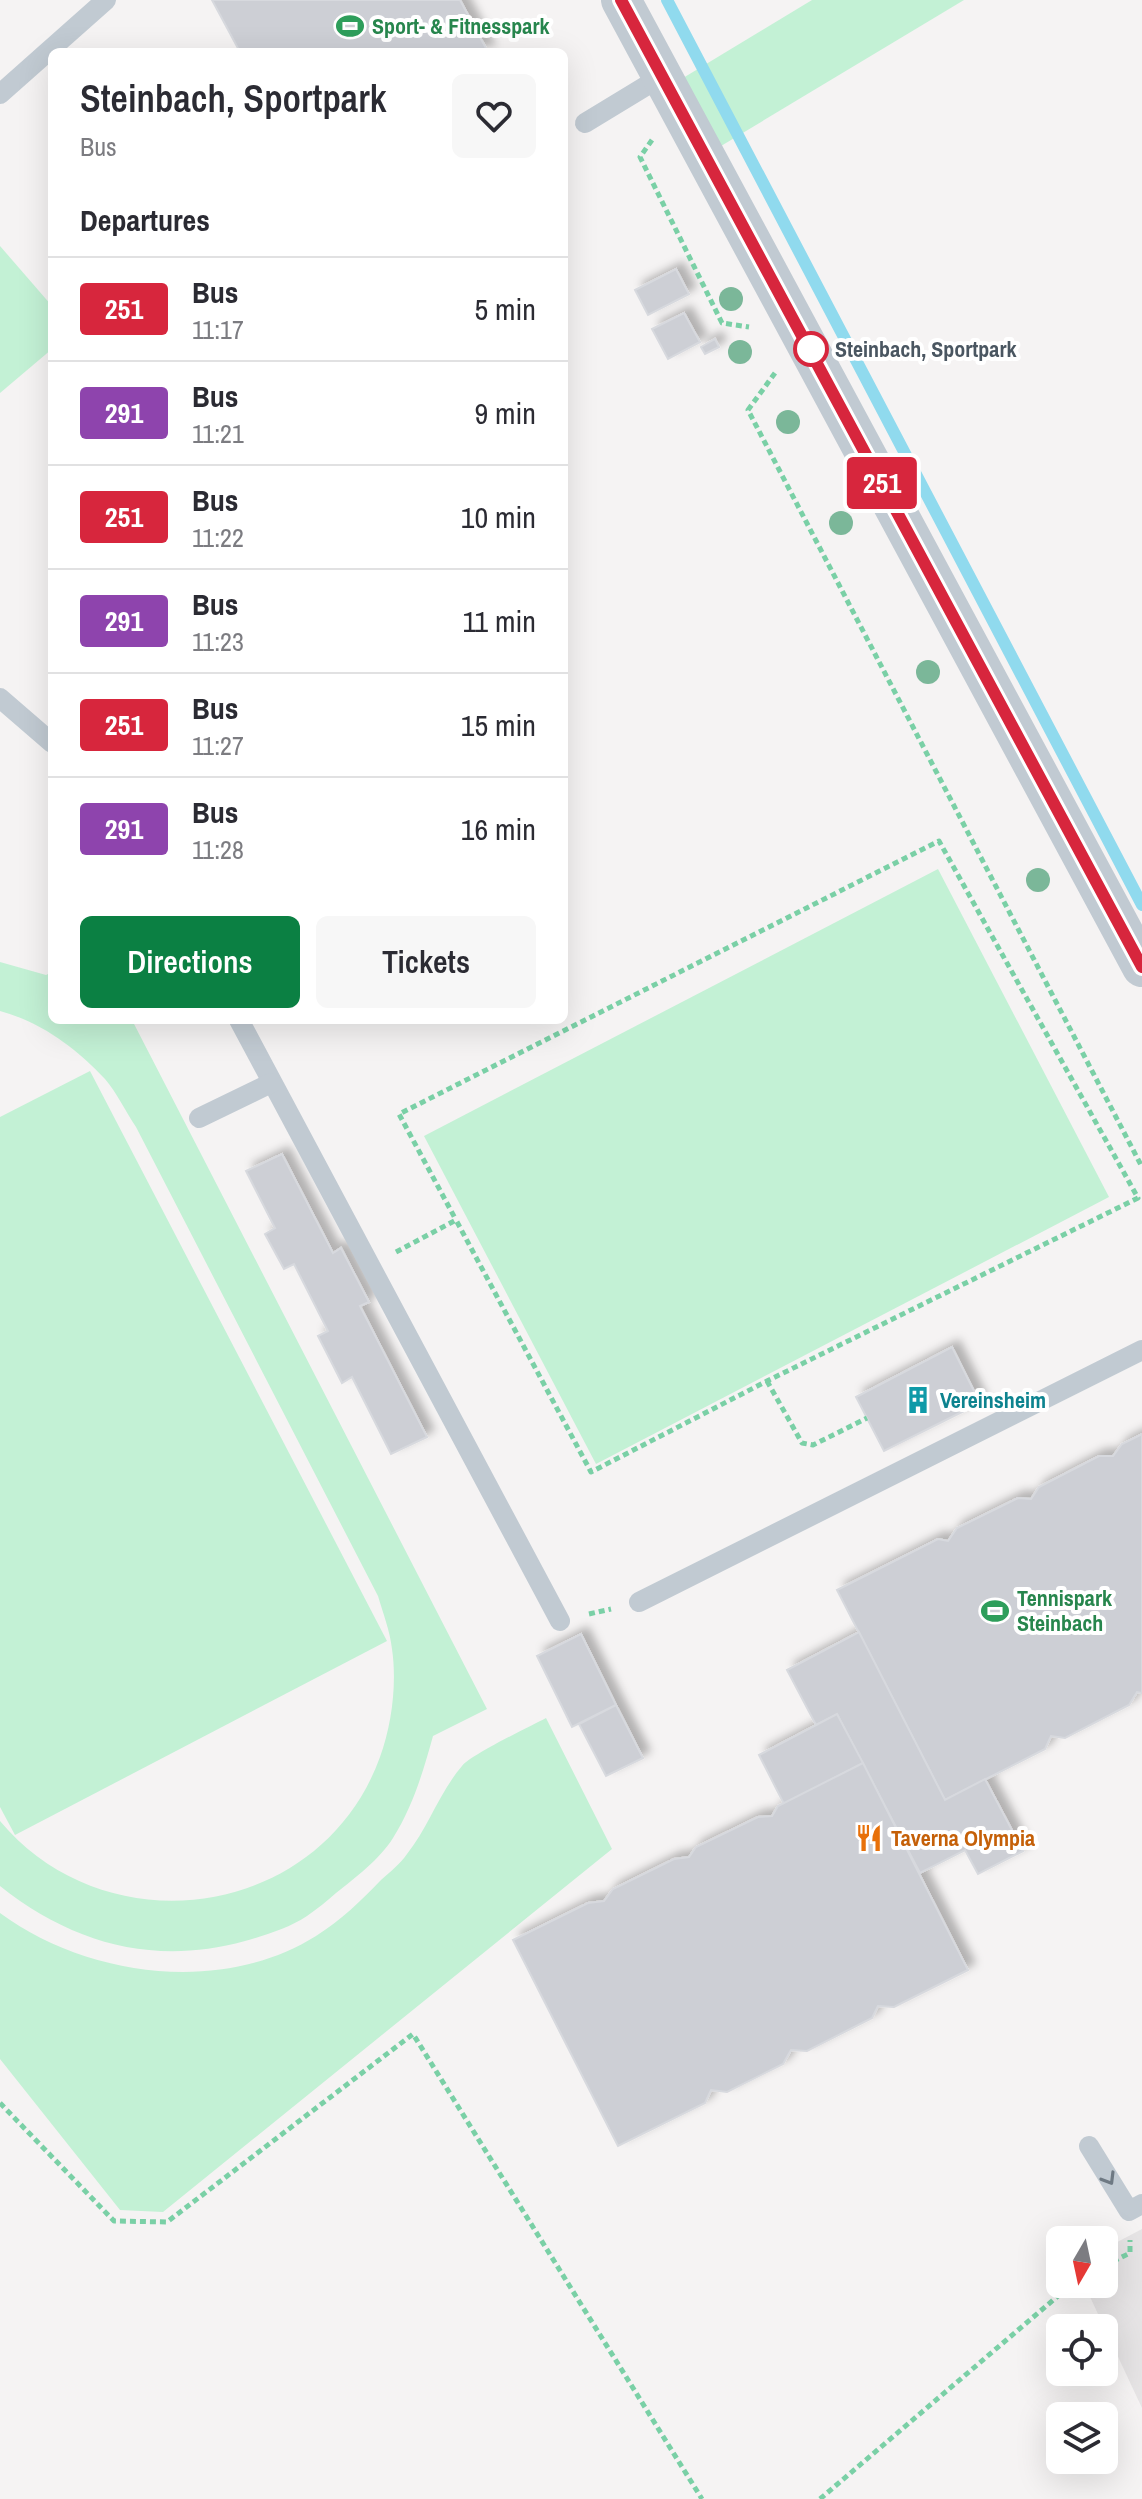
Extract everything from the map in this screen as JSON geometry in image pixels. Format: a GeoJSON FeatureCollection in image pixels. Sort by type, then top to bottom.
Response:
{"type":"FeatureCollection","features":[{"type":"Feature","properties":{"kind":"street"},"geometry":{"type":"LineString","coordinates":[[621,0],[1142,967]]}},
{"type":"Feature","properties":{"kind":"lane"},"geometry":{"type":"LineString","coordinates":[[52,48],[106,0]]}},
{"type":"Feature","properties":{"kind":"lane"},"geometry":{"type":"LineString","coordinates":[[0,94],[48,51]]}},
{"type":"Feature","properties":{"kind":"lane"},"geometry":{"type":"LineString","coordinates":[[585,123],[664,75]]}},
{"type":"Feature","properties":{"kind":"lane"},"geometry":{"type":"LineString","coordinates":[[0,698],[48,740]]}},
{"type":"Feature","properties":{"kind":"lane"},"geometry":{"type":"LineString","coordinates":[[241,1024],[560,1621]]}},
{"type":"Feature","properties":{"kind":"lane"},"geometry":{"type":"LineString","coordinates":[[199,1118],[271,1083]]}},
{"type":"Feature","properties":{"kind":"lane"},"geometry":{"type":"LineString","coordinates":[[639,1602],[1142,1350]]}},
{"type":"Feature","properties":{"kind":"lane"},"geometry":{"type":"LineString","coordinates":[[1089,2146],[1136,2208]]}},
{"type":"Feature","properties":{"kind":"path"},"geometry":{"type":"LineString","coordinates":[[655,135],[640,157],[722,323],[755,327]]}},
{"type":"Feature","properties":{"kind":"path"},"geometry":{"type":"LineString","coordinates":[[777,369],[748,410],[1142,1167]]}},
{"type":"Feature","properties":{"kind":"path"},"geometry":{"type":"LineString","coordinates":[[939,841],[1138,1198],[767,1381],[591,1472],[456,1220],[399,1114],[939,841]]}},
{"type":"Feature","properties":{"kind":"path"},"geometry":{"type":"LineString","coordinates":[[369,1266],[456,1220]]}},
{"type":"Feature","properties":{"kind":"path"},"geometry":{"type":"LineString","coordinates":[[767,1381],[802,1443],[813,1445],[867,1418]]}},
{"type":"Feature","properties":{"kind":"path"},"geometry":{"type":"LineString","coordinates":[[560,1621],[639,1602]]}},
{"type":"Feature","properties":{"kind":"path"},"geometry":{"type":"LineString","coordinates":[[0,2103],[114,2221],[167,2222],[413,2034],[702,2499]]}},
{"type":"Feature","properties":{"kind":"path"},"geometry":{"type":"LineString","coordinates":[[820,2499],[1056,2298]]}},
{"type":"Feature","properties":{"kind":"shaded area"},"geometry":{"type":"Polygon","coordinates":[[[1142,2229],[1142,2408],[1118,2357],[1118,2314],[1098,2314],[1091,2298],[1118,2298],[1118,2242],[1142,2229]]]}},
{"type":"Feature","properties":{"kind":"green space"},"geometry":{"type":"Polygon","coordinates":[[[812,0],[964,0],[721,146],[683,78],[812,0]]]}},
{"type":"Feature","properties":{"kind":"green space"},"geometry":{"type":"Polygon","coordinates":[[[0,246],[48,301],[48,352],[0,393],[0,246]]]}},
{"type":"Feature","properties":{"kind":"green space"},"geometry":{"type":"Polygon","coordinates":[[[938,869],[1109,1197],[596,1464],[424,1136],[938,869]]]}},
{"type":"Feature","properties":{"kind":"green space"},"geometry":{"type":"Polygon","coordinates":[[[0,962],[48,974],[48,1024],[134,1024],[487,1709],[433,1736],[406,1814],[388,1846],[374,1861],[307,1916],[285,1928],[245,1941],[179,1951],[116,1945],[56,1923],[0,1886],[0,1821],[45,1862],[97,1888],[152,1900],[209,1898],[263,1882],[311,1853],[351,1811],[380,1757],[388,1731],[394,1676],[391,1642],[378,1596],[136,1127],[109,1084],[82,1057],[44,1029],[0,1011],[0,962]]]}},
{"type":"Feature","properties":{"kind":"green space"},"geometry":{"type":"Polygon","coordinates":[[[90,1071],[387,1641],[15,1835],[0,1807],[0,1117],[90,1071]]]}},
{"type":"Feature","properties":{"kind":"green space"},"geometry":{"type":"Polygon","coordinates":[[[546,1718],[612,1849],[163,2212],[120,2210],[0,2059],[0,1913],[35,1935],[73,1952],[113,1964],[155,1971],[198,1972],[239,1966],[279,1955],[334,1924],[398,1865],[462,1766],[488,1748],[546,1718]]]}},
{"type":"Feature","properties":{"kind":"building","name":"Sport- & Fitnesspark"},"geometry":{"type":"Polygon","coordinates":[[[212,0],[460,0],[486,48],[238,48],[212,0]]]}},
{"type":"Feature","properties":{"kind":"building"},"geometry":{"type":"Polygon","coordinates":[[[676,269],[689,294],[648,315],[635,290],[676,269]]]}},
{"type":"Feature","properties":{"kind":"building"},"geometry":{"type":"Polygon","coordinates":[[[684,313],[700,342],[668,359],[652,329],[684,313]]]}},
{"type":"Feature","properties":{"kind":"building"},"geometry":{"type":"Polygon","coordinates":[[[715,339],[719,347],[705,354],[701,347],[715,339]]]}},
{"type":"Feature","properties":{"kind":"building"},"geometry":{"type":"Polygon","coordinates":[[[282,1154],[333,1253],[341,1248],[369,1302],[360,1306],[427,1437],[391,1454],[352,1377],[342,1383],[318,1336],[328,1331],[294,1264],[284,1269],[265,1234],[275,1228],[246,1171],[282,1154]]]}},
{"type":"Feature","properties":{"kind":"building","name":"Vereinsheim"},"geometry":{"type":"Polygon","coordinates":[[[952,1347],[980,1403],[884,1451],[856,1397],[952,1347]]]}},
{"type":"Feature","properties":{"kind":"building","name":"Tennispark Steinbach"},"geometry":{"type":"Polygon","coordinates":[[[1142,1434],[1142,1693],[1137,1692],[1129,1705],[1065,1738],[1051,1736],[1045,1749],[945,1800],[837,1590],[938,1539],[948,1541],[957,1528],[1018,1498],[1031,1499],[1039,1487],[1099,1456],[1113,1456],[1122,1444],[1142,1434]]]}},
{"type":"Feature","properties":{"kind":"building"},"geometry":{"type":"Polygon","coordinates":[[[859,1632],[945,1800],[985,1779],[1023,1851],[978,1874],[965,1850],[920,1873],[837,1714],[816,1725],[787,1670],[859,1632]]]}},
{"type":"Feature","properties":{"kind":"building"},"geometry":{"type":"Polygon","coordinates":[[[581,1634],[616,1705],[572,1727],[537,1656],[581,1634]]]}},
{"type":"Feature","properties":{"kind":"building"},"geometry":{"type":"Polygon","coordinates":[[[616,1705],[643,1758],[606,1776],[579,1724],[616,1705]]]}},
{"type":"Feature","properties":{"kind":"building"},"geometry":{"type":"Polygon","coordinates":[[[837,1714],[863,1763],[784,1804],[759,1755],[837,1714]]]}},
{"type":"Feature","properties":{"kind":"building"},"geometry":{"type":"Polygon","coordinates":[[[863,1763],[968,1970],[894,2007],[878,2006],[872,2018],[807,2051],[791,2050],[783,2064],[727,2092],[711,2090],[705,2103],[618,2146],[513,1940],[588,1903],[604,1901],[613,1889],[674,1859],[689,1857],[696,1847],[758,1817],[772,1816],[778,1806],[863,1763]]]}},
{"type":"Feature","properties":{"kind":"waterway"},"geometry":{"type":"LineString","coordinates":[[667,0],[1142,905]]}},
{"type":"Feature","properties":{"kind":"bus line","name":"251"},"geometry":{"type":"LineString","coordinates":[[621,0],[1142,967]]}},
{"type":"Feature","properties":{"kind":"place","name":"Sport- & Fitnesspark"},"geometry":{"type":"Point","coordinates":[350,26]}},
{"type":"Feature","properties":{"kind":"place","name":"Steinbach, Sportpark"},"geometry":{"type":"Point","coordinates":[811,349]}},
{"type":"Feature","properties":{"kind":"place","name":"Vereinsheim"},"geometry":{"type":"Point","coordinates":[918,1400]}},
{"type":"Feature","properties":{"kind":"place","name":"Tennispark Steinbach"},"geometry":{"type":"Point","coordinates":[995,1611]}},
{"type":"Feature","properties":{"kind":"place","name":"Taverna Olympia"},"geometry":{"type":"Point","coordinates":[869,1838]}}]}
